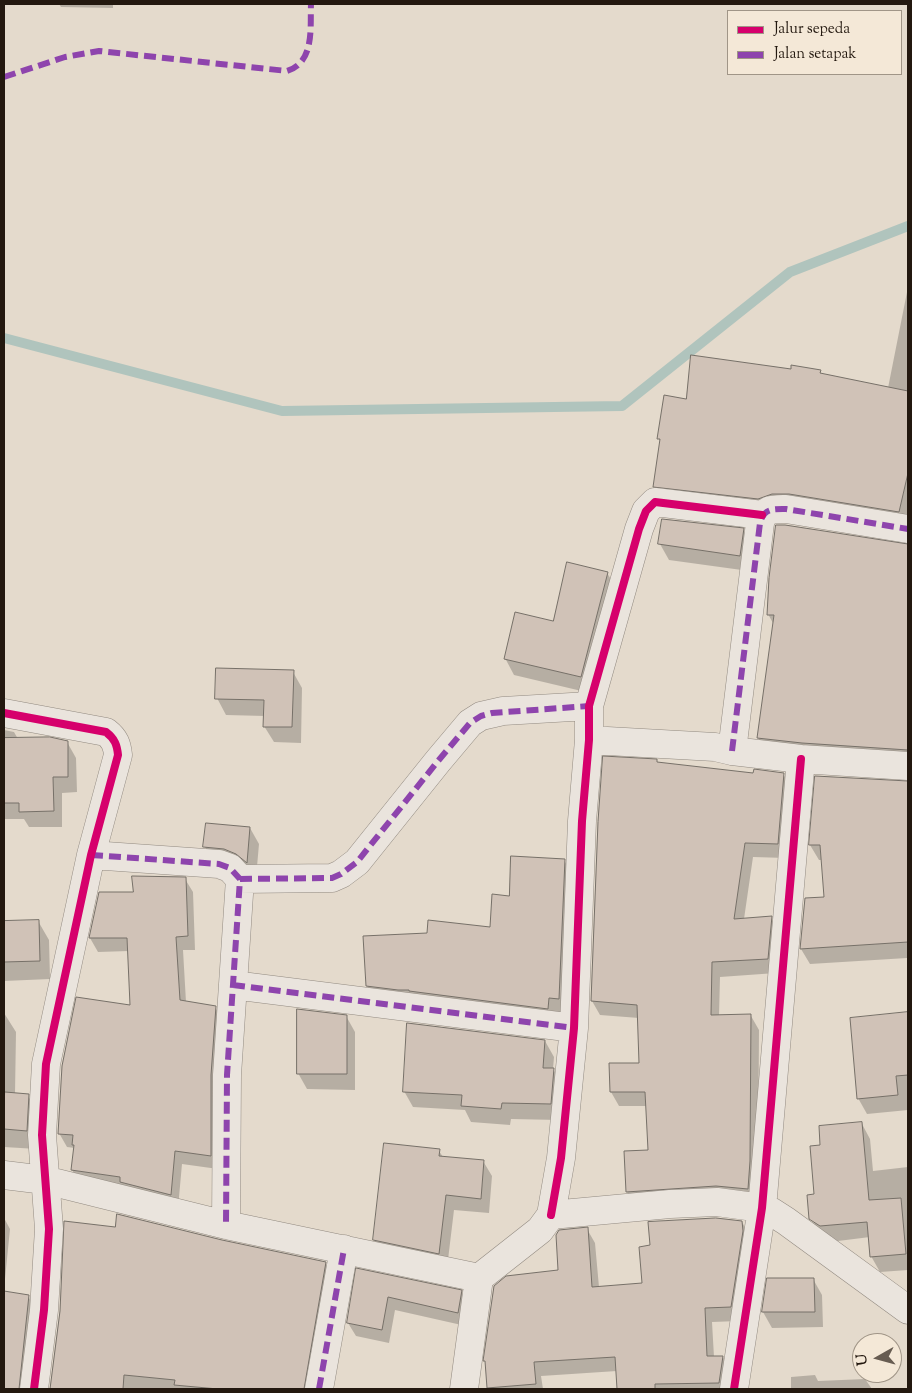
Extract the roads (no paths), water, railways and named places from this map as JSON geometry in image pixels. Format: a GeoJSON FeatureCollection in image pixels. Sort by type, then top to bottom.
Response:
{"type":"FeatureCollection","features":[{"type":"Feature","properties":{"kind":"street"},"geometry":{"type":"LineString","coordinates":[[464,1389],[479,1278],[540,1230],[551,1215],[557,1188],[574,1028],[582,821],[589,740],[589,706],[639,529],[646,511],[655,502],[762,515]]}},
{"type":"Feature","properties":{"kind":"street"},"geometry":{"type":"LineString","coordinates":[[732,751],[762,515],[770,509],[786,508],[908,529]]}},
{"type":"Feature","properties":{"kind":"street"},"geometry":{"type":"LineString","coordinates":[[240,879],[321,879],[341,874],[357,862],[470,723],[481,716],[503,711],[589,706]]}},
{"type":"Feature","properties":{"kind":"street"},"geometry":{"type":"LineString","coordinates":[[4,713],[106,732],[117,745],[118,756],[90,855],[46,1064],[42,1135],[49,1230],[44,1310],[34,1389]]}},
{"type":"Feature","properties":{"kind":"street"},"geometry":{"type":"LineString","coordinates":[[589,740],[715,747],[732,751],[801,759],[908,766]]}},
{"type":"Feature","properties":{"kind":"street"},"geometry":{"type":"LineString","coordinates":[[734,1389],[762,1208],[801,759]]}},
{"type":"Feature","properties":{"kind":"street"},"geometry":{"type":"LineString","coordinates":[[90,855],[219,864],[230,868],[240,879],[227,1075],[226,1225]]}},
{"type":"Feature","properties":{"kind":"street"},"geometry":{"type":"LineString","coordinates":[[233,985],[574,1028]]}},
{"type":"Feature","properties":{"kind":"street"},"geometry":{"type":"LineString","coordinates":[[4,1175],[45,1180],[226,1225],[479,1278]]}},
{"type":"Feature","properties":{"kind":"street"},"geometry":{"type":"LineString","coordinates":[[551,1215],[670,1204],[717,1202],[762,1208],[786,1221],[908,1310]]}},
{"type":"Feature","properties":{"kind":"street"},"geometry":{"type":"LineString","coordinates":[[320,1389],[344,1249]]}},
{"type":"Feature","properties":{"kind":"waterway"},"geometry":{"type":"LineString","coordinates":[[4,338],[282,411],[622,406],[790,272],[908,226]]}}]}
